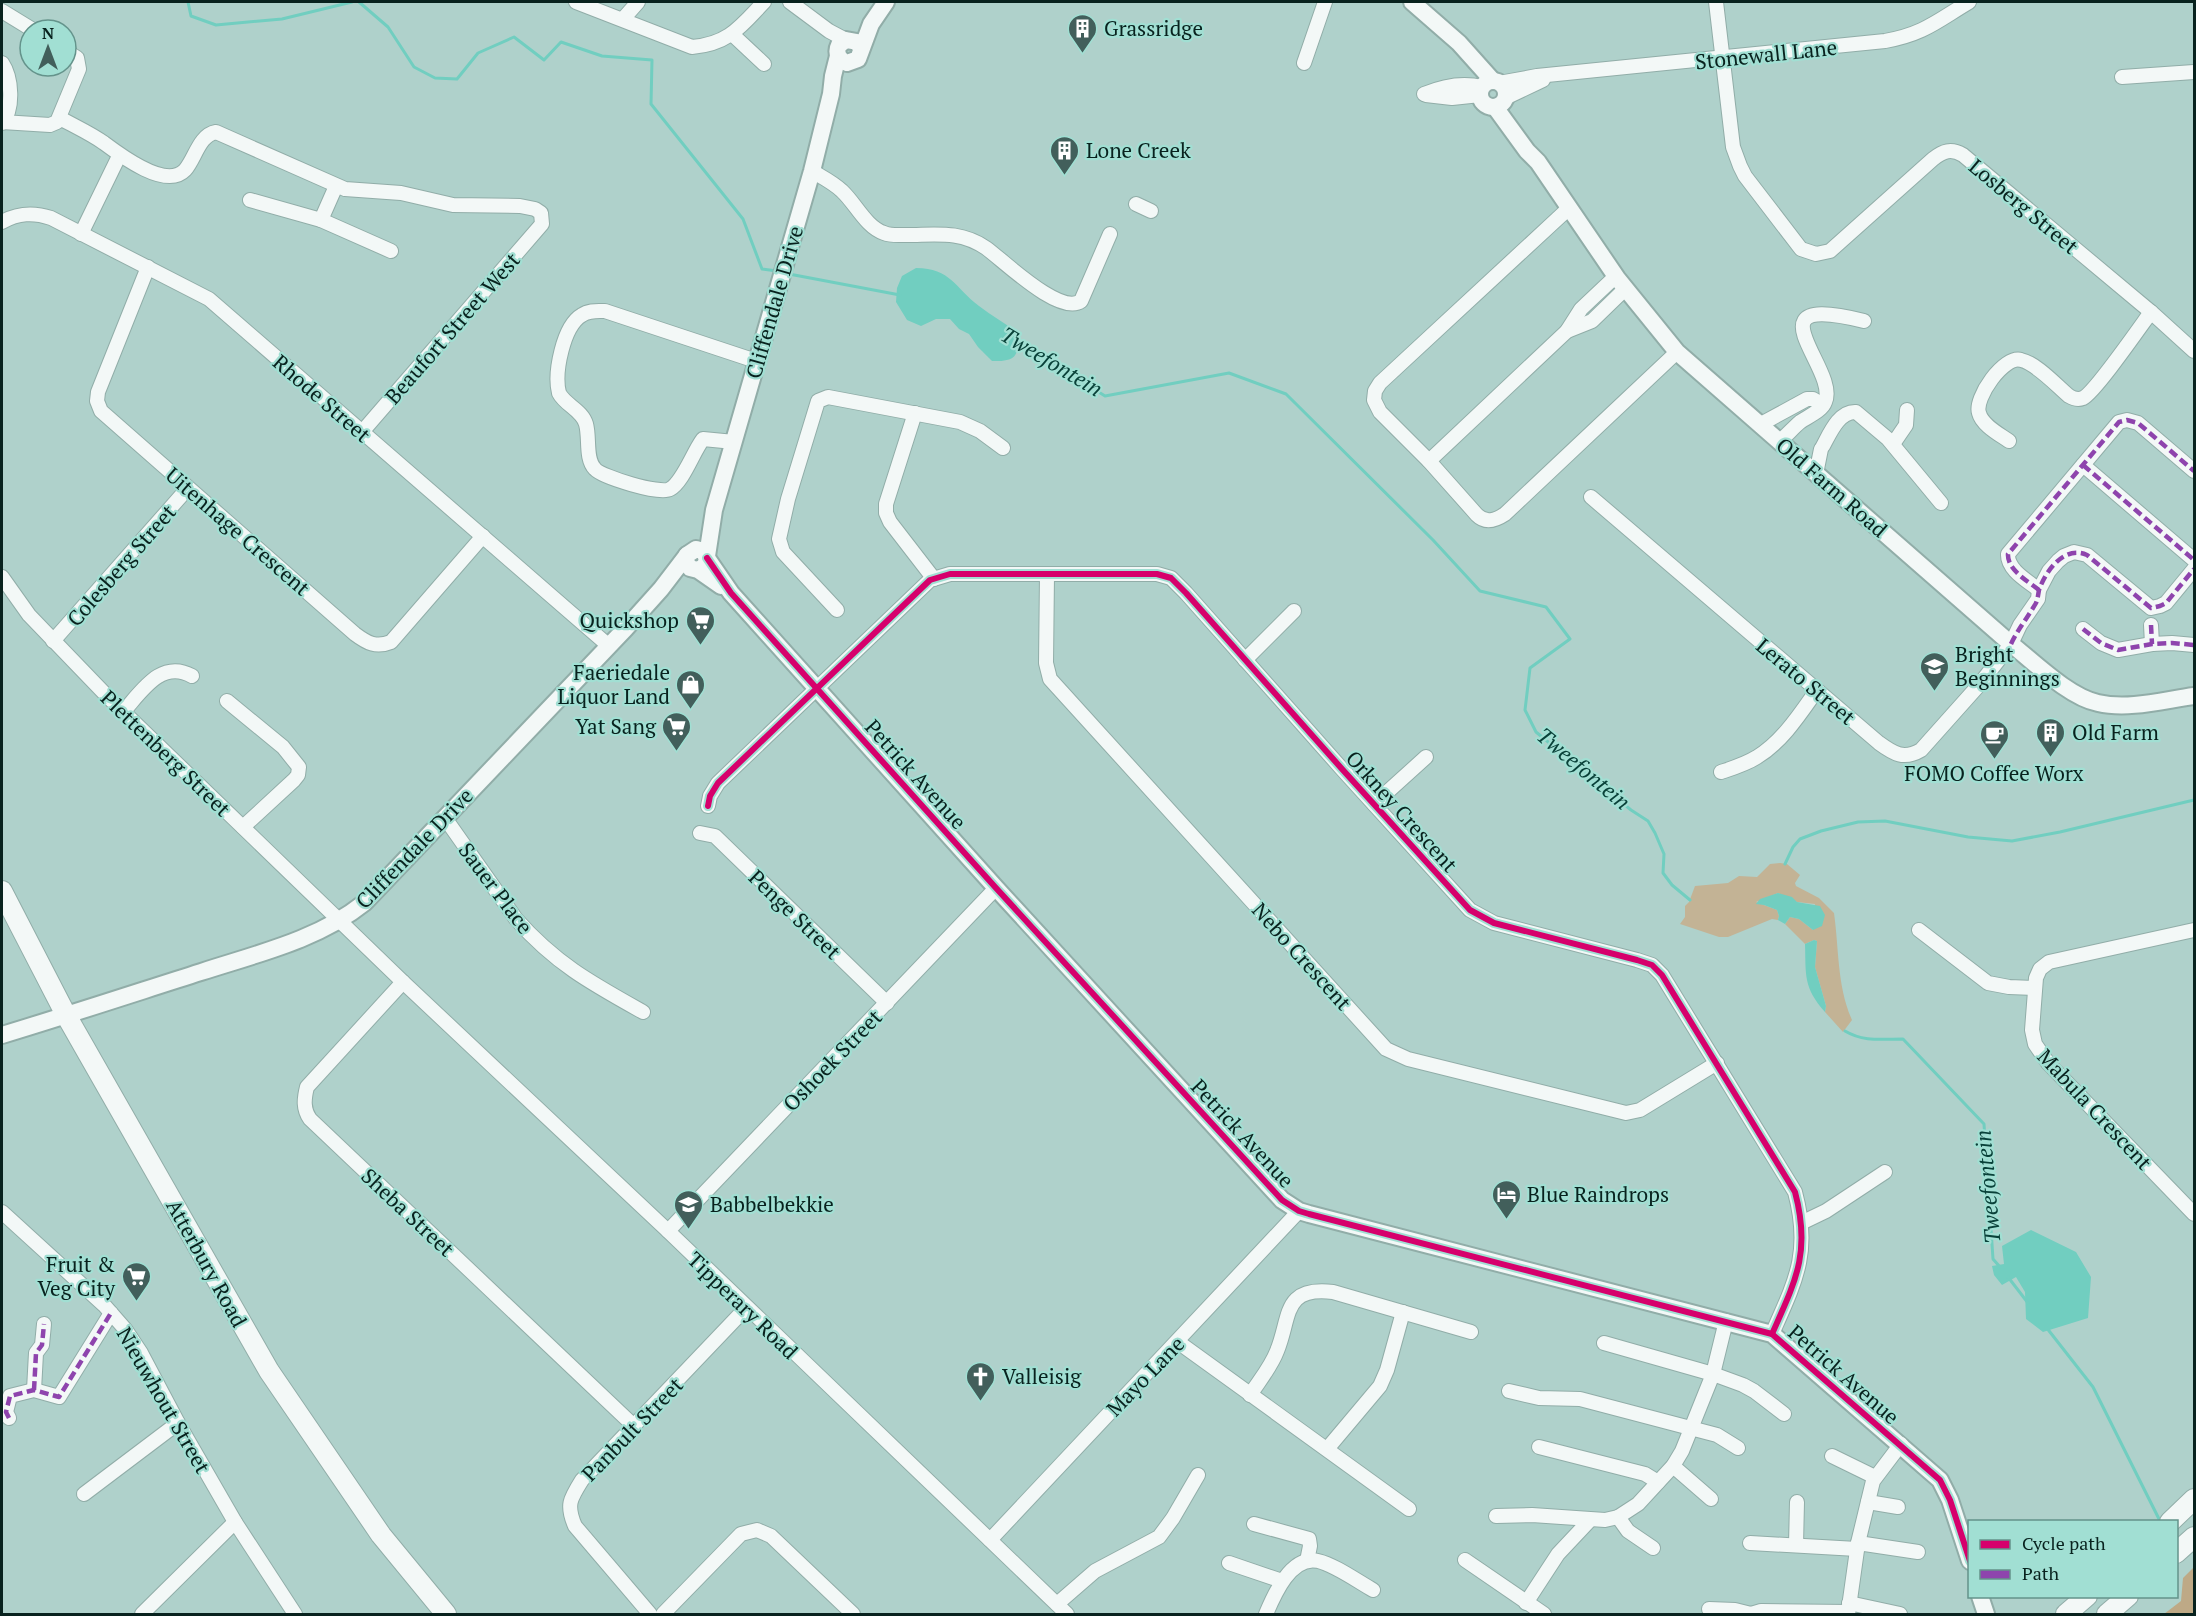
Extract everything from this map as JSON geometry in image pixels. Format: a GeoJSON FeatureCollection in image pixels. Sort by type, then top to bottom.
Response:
{"type":"FeatureCollection","features":[{"type":"Feature","properties":{"kind":"main road","name":"Atterbury Road"},"geometry":{"type":"LineString","coordinates":[[2,891],[66,1016],[268,1371],[381,1535],[446,1614]]}},
{"type":"Feature","properties":{"kind":"main road"},"geometry":{"type":"LineString","coordinates":[[2171,1520],[2194,1499]]}},
{"type":"Feature","properties":{"kind":"main road"},"geometry":{"type":"LineString","coordinates":[[2178,1551],[2194,1537]]}},
{"type":"Feature","properties":{"kind":"main road"},"geometry":{"type":"LineString","coordinates":[[2066,1614],[2085,1598]]}},
{"type":"Feature","properties":{"kind":"main road"},"geometry":{"type":"LineString","coordinates":[[2107,1614],[2126,1598]]}},
{"type":"Feature","properties":{"kind":"street"},"geometry":{"type":"LineString","coordinates":[[576,2],[692,47],[732,34],[764,2]]}},
{"type":"Feature","properties":{"kind":"street"},"geometry":{"type":"LineString","coordinates":[[623,19],[638,2]]}},
{"type":"Feature","properties":{"kind":"street"},"geometry":{"type":"LineString","coordinates":[[790,2],[847,50],[871,24],[886,2]]}},
{"type":"Feature","properties":{"kind":"street"},"geometry":{"type":"LineString","coordinates":[[1304,63],[1324,2]]}},
{"type":"Feature","properties":{"kind":"street","name":"Old Farm Road"},"geometry":{"type":"LineString","coordinates":[[1412,2],[1459,43],[1493,92],[1527,151],[1538,162],[1621,282],[1677,352],[2011,644],[2082,698],[2099,704],[2133,705],[2194,696]]}},
{"type":"Feature","properties":{"kind":"street"},"geometry":{"type":"LineString","coordinates":[[1716,2],[1723,58]]}},
{"type":"Feature","properties":{"kind":"street","name":"Stonewall Lane"},"geometry":{"type":"LineString","coordinates":[[1493,92],[1553,76],[1908,37],[1927,29],[1969,2]]}},
{"type":"Feature","properties":{"kind":"street"},"geometry":{"type":"LineString","coordinates":[[2,11],[18,21]]}},
{"type":"Feature","properties":{"kind":"street"},"geometry":{"type":"LineString","coordinates":[[732,34],[764,64]]}},
{"type":"Feature","properties":{"kind":"street","name":"Cliffendale Drive"},"geometry":{"type":"LineString","coordinates":[[2,1035],[235,961],[340,921],[364,903],[661,589],[698,560],[812,171],[831,94],[833,76],[847,50]]}},
{"type":"Feature","properties":{"kind":"street","name":"Losberg Street"},"geometry":{"type":"LineString","coordinates":[[1723,58],[1734,147],[1740,166],[1801,249],[1809,253],[1821,254],[1837,245],[1939,154],[1948,150],[1954,151],[1963,155],[2151,312],[2194,351]]}},
{"type":"Feature","properties":{"kind":"street"},"geometry":{"type":"LineString","coordinates":[[2,63],[8,72],[9,81],[8,111],[2,123]]}},
{"type":"Feature","properties":{"kind":"street"},"geometry":{"type":"LineString","coordinates":[[2122,77],[2194,72]]}},
{"type":"Feature","properties":{"kind":"street"},"geometry":{"type":"LineString","coordinates":[[2,123],[50,125],[57,122],[76,78]]}},
{"type":"Feature","properties":{"kind":"street"},"geometry":{"type":"LineString","coordinates":[[60,118],[103,142],[119,156],[154,173],[172,177],[186,169],[203,140],[208,134],[216,132],[336,186],[321,220]]}},
{"type":"Feature","properties":{"kind":"street"},"geometry":{"type":"LineString","coordinates":[[81,234],[119,156]]}},
{"type":"Feature","properties":{"kind":"street"},"geometry":{"type":"LineString","coordinates":[[812,171],[838,188],[870,224],[884,233],[900,235],[947,233],[962,236],[984,246],[1015,272],[1059,302],[1076,304],[1082,298],[1110,234]]}},
{"type":"Feature","properties":{"kind":"street","name":"Beaufort Street West"},"geometry":{"type":"LineString","coordinates":[[336,186],[354,191],[389,191],[411,194],[453,205],[520,206],[535,209],[541,213],[542,224],[362,432]]}},
{"type":"Feature","properties":{"kind":"street"},"geometry":{"type":"LineString","coordinates":[[250,200],[321,220],[391,251]]}},
{"type":"Feature","properties":{"kind":"street"},"geometry":{"type":"LineString","coordinates":[[1136,204],[1151,211]]}},
{"type":"Feature","properties":{"kind":"street"},"geometry":{"type":"LineString","coordinates":[[1569,208],[1396,368],[1376,391],[1374,400],[1380,412],[1429,461],[1477,515],[1483,520],[1494,520],[1505,514],[1677,352]]}},
{"type":"Feature","properties":{"kind":"street","name":"Rhode Street"},"geometry":{"type":"LineString","coordinates":[[2,222],[20,214],[37,214],[51,218],[208,299],[609,646]]}},
{"type":"Feature","properties":{"kind":"street","name":"Uitenhage Crescent"},"geometry":{"type":"LineString","coordinates":[[148,267],[101,382],[97,401],[101,411],[355,634],[370,644],[391,642],[483,536]]}},
{"type":"Feature","properties":{"kind":"street"},"geometry":{"type":"LineString","coordinates":[[1429,461],[1567,331],[1581,309],[1621,282]]}},
{"type":"Feature","properties":{"kind":"street"},"geometry":{"type":"LineString","coordinates":[[734,442],[703,439],[670,490],[650,490],[599,473],[590,460],[586,425],[583,418],[559,393],[558,370],[564,342],[572,323],[582,315],[605,311],[756,362]]}},
{"type":"Feature","properties":{"kind":"street"},"geometry":{"type":"LineString","coordinates":[[2009,441],[1980,417],[1978,410],[1982,394],[2006,364],[2014,359],[2025,361],[2069,396],[2074,399],[2082,398],[2095,387],[2151,312]]}},
{"type":"Feature","properties":{"kind":"street"},"geometry":{"type":"LineString","coordinates":[[1780,441],[1826,400],[1824,382],[1804,336],[1805,320],[1820,313],[1833,313],[1864,321]]}},
{"type":"Feature","properties":{"kind":"street"},"geometry":{"type":"LineString","coordinates":[[837,610],[783,552],[778,539],[815,406],[823,398],[828,397],[970,425],[1003,448]]}},
{"type":"Feature","properties":{"kind":"street"},"geometry":{"type":"LineString","coordinates":[[1761,424],[1807,399],[1814,399],[1823,405]]}},
{"type":"Feature","properties":{"kind":"street"},"geometry":{"type":"LineString","coordinates":[[1893,444],[1906,425],[1907,410]]}},
{"type":"Feature","properties":{"kind":"street"},"geometry":{"type":"LineString","coordinates":[[1823,446],[1842,416],[1852,412],[1863,416],[1893,444],[1941,503]]}},
{"type":"Feature","properties":{"kind":"street"},"geometry":{"type":"LineString","coordinates":[[708,806],[710,796],[718,783],[927,583],[934,579],[890,522],[886,513],[886,504],[915,413]]}},
{"type":"Feature","properties":{"kind":"street"},"geometry":{"type":"LineString","coordinates":[[2039,590],[2011,567],[2008,554],[2115,425],[2127,420],[2138,423],[2194,471]]}},
{"type":"Feature","properties":{"kind":"street"},"geometry":{"type":"LineString","coordinates":[[2083,465],[2194,560]]}},
{"type":"Feature","properties":{"kind":"street","name":"Colesberg Street"},"geometry":{"type":"LineString","coordinates":[[53,641],[188,488]]}},
{"type":"Feature","properties":{"kind":"street","name":"Lerato Street"},"geometry":{"type":"LineString","coordinates":[[1591,497],[1890,751],[1905,756],[1913,755],[1921,750],[1979,685],[2011,644]]}},
{"type":"Feature","properties":{"kind":"street"},"geometry":{"type":"LineString","coordinates":[[2011,644],[2020,625],[2038,599],[2039,590],[2058,561],[2069,553],[2078,552],[2087,555],[2153,608],[2166,603],[2194,569]]}},
{"type":"Feature","properties":{"kind":"street","name":"Petrick Avenue"},"geometry":{"type":"LineString","coordinates":[[698,560],[1281,1200],[1299,1212],[1772,1334],[1931,1470],[1946,1489],[1968,1555]]}},
{"type":"Feature","properties":{"kind":"street","name":"Orkney Crescent"},"geometry":{"type":"LineString","coordinates":[[934,579],[950,574],[1157,574],[1167,576],[1186,593],[1477,916],[1494,923],[1637,960],[1655,968],[1662,975],[1793,1185],[1798,1200],[1802,1253],[1798,1271],[1772,1334]]}},
{"type":"Feature","properties":{"kind":"street","name":"Nebo Crescent"},"geometry":{"type":"LineString","coordinates":[[1047,575],[1046,663],[1050,679],[1386,1049],[1408,1059],[1626,1113],[1640,1110],[1717,1063]]}},
{"type":"Feature","properties":{"kind":"street","name":"Plettenberg Street"},"geometry":{"type":"LineString","coordinates":[[2,577],[29,615],[53,641],[340,921]]}},
{"type":"Feature","properties":{"kind":"street"},"geometry":{"type":"LineString","coordinates":[[1245,660],[1294,611]]}},
{"type":"Feature","properties":{"kind":"street"},"geometry":{"type":"LineString","coordinates":[[2151,625],[2152,644]]}},
{"type":"Feature","properties":{"kind":"street"},"geometry":{"type":"LineString","coordinates":[[2083,629],[2112,649],[2125,650],[2152,644],[2172,643],[2194,645]]}},
{"type":"Feature","properties":{"kind":"street"},"geometry":{"type":"LineString","coordinates":[[123,711],[149,683],[164,673],[177,670],[192,676]]}},
{"type":"Feature","properties":{"kind":"street"},"geometry":{"type":"LineString","coordinates":[[1721,772],[1756,758],[1770,748],[1794,722],[1817,690]]}},
{"type":"Feature","properties":{"kind":"street"},"geometry":{"type":"LineString","coordinates":[[227,700],[283,747],[299,767],[298,775],[294,780],[243,827]]}},
{"type":"Feature","properties":{"kind":"street"},"geometry":{"type":"LineString","coordinates":[[1374,804],[1425,757]]}},
{"type":"Feature","properties":{"kind":"street","name":"Sauer Place"},"geometry":{"type":"LineString","coordinates":[[445,818],[528,933],[566,967],[643,1012]]}},
{"type":"Feature","properties":{"kind":"street","name":"Penge Street"},"geometry":{"type":"LineString","coordinates":[[699,833],[715,836],[887,1003]]}},
{"type":"Feature","properties":{"kind":"street","name":"Oshoek Street"},"geometry":{"type":"LineString","coordinates":[[668,1231],[996,888]]}},
{"type":"Feature","properties":{"kind":"street","name":"Tipperary Road"},"geometry":{"type":"LineString","coordinates":[[340,921],[668,1231],[1067,1614]]}},
{"type":"Feature","properties":{"kind":"street"},"geometry":{"type":"LineString","coordinates":[[1919,930],[1989,983],[2009,987],[2035,988]]}},
{"type":"Feature","properties":{"kind":"street","name":"Mabula Crescent"},"geometry":{"type":"LineString","coordinates":[[2194,930],[2055,959],[2040,969],[2036,978],[2032,1030],[2038,1050],[2194,1214]]}},
{"type":"Feature","properties":{"kind":"street","name":"Sheba Street"},"geometry":{"type":"LineString","coordinates":[[403,982],[312,1081],[304,1098],[306,1113],[635,1427]]}},
{"type":"Feature","properties":{"kind":"street"},"geometry":{"type":"LineString","coordinates":[[1801,1223],[1826,1211],[1886,1172]]}},
{"type":"Feature","properties":{"kind":"street","name":"Nieuwhout Street"},"geometry":{"type":"LineString","coordinates":[[2,1212],[111,1312],[133,1340],[178,1424],[235,1522],[295,1614]]}},
{"type":"Feature","properties":{"kind":"street","name":"Mayo Lane"},"geometry":{"type":"LineString","coordinates":[[990,1540],[1299,1212]]}},
{"type":"Feature","properties":{"kind":"street"},"geometry":{"type":"LineString","coordinates":[[1250,1395],[1277,1351],[1289,1310],[1302,1295],[1319,1290],[1333,1292],[1471,1332]]}},
{"type":"Feature","properties":{"kind":"street","name":"Panbult Street"},"geometry":{"type":"LineString","coordinates":[[650,1614],[575,1526],[570,1514],[571,1496],[582,1480],[746,1308]]}},
{"type":"Feature","properties":{"kind":"street"},"geometry":{"type":"LineString","coordinates":[[9,1418],[6,1412],[10,1396],[34,1390],[59,1397],[111,1312]]}},
{"type":"Feature","properties":{"kind":"street"},"geometry":{"type":"LineString","coordinates":[[1327,1449],[1380,1386],[1387,1370],[1403,1312]]}},
{"type":"Feature","properties":{"kind":"street"},"geometry":{"type":"LineString","coordinates":[[1496,1516],[1532,1515],[1590,1520],[1618,1517],[1638,1504],[1673,1466],[1682,1451],[1713,1374],[1726,1321]]}},
{"type":"Feature","properties":{"kind":"street"},"geometry":{"type":"LineString","coordinates":[[34,1390],[36,1353],[42,1345],[44,1324]]}},
{"type":"Feature","properties":{"kind":"street"},"geometry":{"type":"LineString","coordinates":[[1178,1342],[1409,1509]]}},
{"type":"Feature","properties":{"kind":"street"},"geometry":{"type":"LineString","coordinates":[[1604,1343],[1713,1374],[1743,1385],[1784,1414]]}},
{"type":"Feature","properties":{"kind":"street"},"geometry":{"type":"LineString","coordinates":[[1509,1391],[1539,1398],[1580,1399],[1717,1435],[1738,1448]]}},
{"type":"Feature","properties":{"kind":"street"},"geometry":{"type":"LineString","coordinates":[[84,1494],[178,1424]]}},
{"type":"Feature","properties":{"kind":"street"},"geometry":{"type":"LineString","coordinates":[[1848,1610],[1857,1546],[1875,1477],[1901,1444]]}},
{"type":"Feature","properties":{"kind":"street"},"geometry":{"type":"LineString","coordinates":[[1539,1447],[1645,1474],[1658,1482]]}},
{"type":"Feature","properties":{"kind":"street"},"geometry":{"type":"LineString","coordinates":[[1832,1456],[1875,1477]]}},
{"type":"Feature","properties":{"kind":"street"},"geometry":{"type":"LineString","coordinates":[[1673,1466],[1711,1499]]}},
{"type":"Feature","properties":{"kind":"street"},"geometry":{"type":"LineString","coordinates":[[1057,1604],[1095,1571],[1159,1537],[1198,1475]]}},
{"type":"Feature","properties":{"kind":"street"},"geometry":{"type":"LineString","coordinates":[[1796,1545],[1797,1502]]}},
{"type":"Feature","properties":{"kind":"street"},"geometry":{"type":"LineString","coordinates":[[1868,1502],[1898,1507]]}},
{"type":"Feature","properties":{"kind":"street"},"geometry":{"type":"LineString","coordinates":[[1618,1517],[1628,1531],[1653,1548]]}},
{"type":"Feature","properties":{"kind":"street"},"geometry":{"type":"LineString","coordinates":[[1526,1603],[1558,1554],[1590,1520]]}},
{"type":"Feature","properties":{"kind":"street"},"geometry":{"type":"LineString","coordinates":[[142,1614],[235,1522]]}},
{"type":"Feature","properties":{"kind":"street"},"geometry":{"type":"LineString","coordinates":[[1254,1524],[1309,1539],[1307,1561]]}},
{"type":"Feature","properties":{"kind":"street"},"geometry":{"type":"LineString","coordinates":[[663,1614],[741,1534],[757,1530],[771,1536],[853,1614]]}},
{"type":"Feature","properties":{"kind":"street"},"geometry":{"type":"LineString","coordinates":[[1750,1543],[1857,1546],[1918,1552]]}},
{"type":"Feature","properties":{"kind":"street"},"geometry":{"type":"LineString","coordinates":[[1465,1560],[1544,1614]]}},
{"type":"Feature","properties":{"kind":"street"},"geometry":{"type":"LineString","coordinates":[[1266,1614],[1282,1581],[1296,1567],[1307,1561],[1325,1563],[1373,1590]]}},
{"type":"Feature","properties":{"kind":"street"},"geometry":{"type":"LineString","coordinates":[[1229,1563],[1282,1581]]}},
{"type":"Feature","properties":{"kind":"street"},"geometry":{"type":"LineString","coordinates":[[1981,1598],[1986,1614]]}},
{"type":"Feature","properties":{"kind":"street"},"geometry":{"type":"LineString","coordinates":[[1709,1609],[1735,1610],[1751,1614],[1761,1611],[1848,1610],[1900,1614]]}},
{"type":"Feature","properties":{"kind":"shaded area"},"geometry":{"type":"Polygon","coordinates":[[[916,268],[937,271],[945,275],[979,306],[1019,333],[1017,352],[1014,356],[1011,359],[992,361],[969,334],[959,329],[950,319],[936,319],[921,326],[907,320],[896,302],[897,288],[902,276],[916,268]]]}},
{"type":"Feature","properties":{"kind":"shaded area"},"geometry":{"type":"Polygon","coordinates":[[[1770,864],[1787,864],[1800,875],[1795,883],[1796,886],[1819,898],[1834,913],[1841,981],[1852,1020],[1843,1032],[1825,1012],[1826,1006],[1815,967],[1817,941],[1805,944],[1785,924],[1790,917],[1799,919],[1813,930],[1815,904],[1797,902],[1778,893],[1756,902],[1777,910],[1778,920],[1772,919],[1728,937],[1719,937],[1680,924],[1685,917],[1685,906],[1695,886],[1728,883],[1739,876],[1757,877],[1770,864]]]}},
{"type":"Feature","properties":{"kind":"shaded area"},"geometry":{"type":"Polygon","coordinates":[[[1778,893],[1792,897],[1797,902],[1820,906],[1825,915],[1822,926],[1813,930],[1799,919],[1790,917],[1785,924],[1778,920],[1777,910],[1756,904],[1760,899],[1778,893]]]}},
{"type":"Feature","properties":{"kind":"shaded area"},"geometry":{"type":"Polygon","coordinates":[[[1817,941],[1815,967],[1826,1006],[1825,1012],[1809,988],[1807,980],[1805,944],[1817,941]]]}},
{"type":"Feature","properties":{"kind":"shaded area"},"geometry":{"type":"Polygon","coordinates":[[[2031,1230],[2076,1252],[2091,1277],[2088,1318],[2043,1332],[2026,1319],[2025,1292],[2016,1277],[2002,1285],[1994,1275],[1992,1266],[2004,1264],[2002,1246],[2031,1230]]]}},
{"type":"Feature","properties":{"kind":"shaded area"},"geometry":{"type":"Polygon","coordinates":[[[2194,1567],[2194,1614],[2164,1614],[2181,1601],[2183,1578],[2194,1567]]]}},
{"type":"Feature","properties":{"kind":"waterway","name":"Tweefontein"},"geometry":{"type":"LineString","coordinates":[[188,2],[191,16],[216,25],[282,19],[352,2]]}},
{"type":"Feature","properties":{"kind":"waterway","name":"Tweefontein"},"geometry":{"type":"LineString","coordinates":[[359,2],[388,27],[414,67],[435,78],[457,79],[478,53],[514,37],[544,60],[561,42],[602,56],[652,60],[651,104],[743,219],[762,269],[777,271]]}},
{"type":"Feature","properties":{"kind":"waterway","name":"Tweefontein"},"geometry":{"type":"LineString","coordinates":[[789,274],[900,295]]}},
{"type":"Feature","properties":{"kind":"waterway","name":"Tweefontein"},"geometry":{"type":"LineString","coordinates":[[1016,340],[1105,396],[1229,373],[1286,394],[1433,540],[1480,591],[1546,607],[1570,639],[1530,668],[1525,710],[1536,732],[1631,810],[1648,821],[1664,854],[1663,873],[1672,885],[1690,900]]}},
{"type":"Feature","properties":{"kind":"waterway"},"geometry":{"type":"LineString","coordinates":[[1785,864],[1793,847],[1800,839],[1858,822],[1885,821],[1968,837],[2012,841],[2194,800]]}},
{"type":"Feature","properties":{"kind":"waterway","name":"Tweefontein"},"geometry":{"type":"LineString","coordinates":[[1845,1031],[1866,1038],[1903,1039],[1984,1124],[1993,1259],[2000,1267]]}},
{"type":"Feature","properties":{"kind":"waterway","name":"Tweefontein"},"geometry":{"type":"LineString","coordinates":[[2008,1277],[2028,1303]]}},
{"type":"Feature","properties":{"kind":"waterway","name":"Tweefontein"},"geometry":{"type":"LineString","coordinates":[[2046,1327],[2093,1387],[2159,1519]]}},
{"type":"Feature","properties":{"kind":"marked path"},"geometry":{"type":"LineString","coordinates":[[2039,590],[2014,570],[2008,554],[2119,422],[2127,420],[2138,423],[2194,471]]}},
{"type":"Feature","properties":{"kind":"marked path"},"geometry":{"type":"LineString","coordinates":[[2083,465],[2194,560]]}},
{"type":"Feature","properties":{"kind":"marked path"},"geometry":{"type":"LineString","coordinates":[[2011,644],[2036,603],[2046,575],[2057,561],[2071,553],[2087,555],[2151,608],[2166,603],[2194,569]]}},
{"type":"Feature","properties":{"kind":"marked path"},"geometry":{"type":"LineString","coordinates":[[2151,625],[2152,644]]}},
{"type":"Feature","properties":{"kind":"marked path"},"geometry":{"type":"LineString","coordinates":[[2083,629],[2101,643],[2118,650],[2152,644],[2194,645]]}},
{"type":"Feature","properties":{"kind":"marked path"},"geometry":{"type":"LineString","coordinates":[[9,1418],[6,1412],[10,1396],[34,1390],[59,1397],[111,1313]]}},
{"type":"Feature","properties":{"kind":"marked path"},"geometry":{"type":"LineString","coordinates":[[34,1390],[36,1353],[42,1345],[44,1324]]}},
{"type":"Feature","properties":{"kind":"cycle path"},"geometry":{"type":"LineString","coordinates":[[707,558],[731,593],[996,888],[1282,1200],[1299,1211],[1309,1214],[1772,1334],[1940,1480],[1950,1500],[1968,1555]]}},
{"type":"Feature","properties":{"kind":"cycle path"},"geometry":{"type":"LineString","coordinates":[[708,806],[710,796],[718,783],[930,580],[950,574],[1157,574],[1171,578],[1470,910],[1494,923],[1652,965],[1662,975],[1795,1192],[1802,1232],[1799,1265],[1772,1334]]}},
{"type":"Feature","properties":{"kind":"place","name":"Grassridge"},"geometry":{"type":"Point","coordinates":[1083,54]}},
{"type":"Feature","properties":{"kind":"place","name":"Lone Creek"},"geometry":{"type":"Point","coordinates":[1065,176]}},
{"type":"Feature","properties":{"kind":"place","name":"Quickshop"},"geometry":{"type":"Point","coordinates":[700,646]}},
{"type":"Feature","properties":{"kind":"place","name":"Bright Beginnings"},"geometry":{"type":"Point","coordinates":[1934,692]}},
{"type":"Feature","properties":{"kind":"place","name":"Faeriedale Liquor Land"},"geometry":{"type":"Point","coordinates":[691,710]}},
{"type":"Feature","properties":{"kind":"place","name":"Yat Sang"},"geometry":{"type":"Point","coordinates":[677,752]}},
{"type":"Feature","properties":{"kind":"place","name":"Old Farm"},"geometry":{"type":"Point","coordinates":[2051,758]}},
{"type":"Feature","properties":{"kind":"place","name":"FOMO Coffee Worx"},"geometry":{"type":"Point","coordinates":[1994,760]}},
{"type":"Feature","properties":{"kind":"place","name":"Blue Raindrops"},"geometry":{"type":"Point","coordinates":[1506,1220]}},
{"type":"Feature","properties":{"kind":"place","name":"Babbelbekkie"},"geometry":{"type":"Point","coordinates":[689,1230]}},
{"type":"Feature","properties":{"kind":"place","name":"Fruit & Veg City"},"geometry":{"type":"Point","coordinates":[136,1302]}},
{"type":"Feature","properties":{"kind":"place","name":"Valleisig"},"geometry":{"type":"Point","coordinates":[981,1402]}}]}
